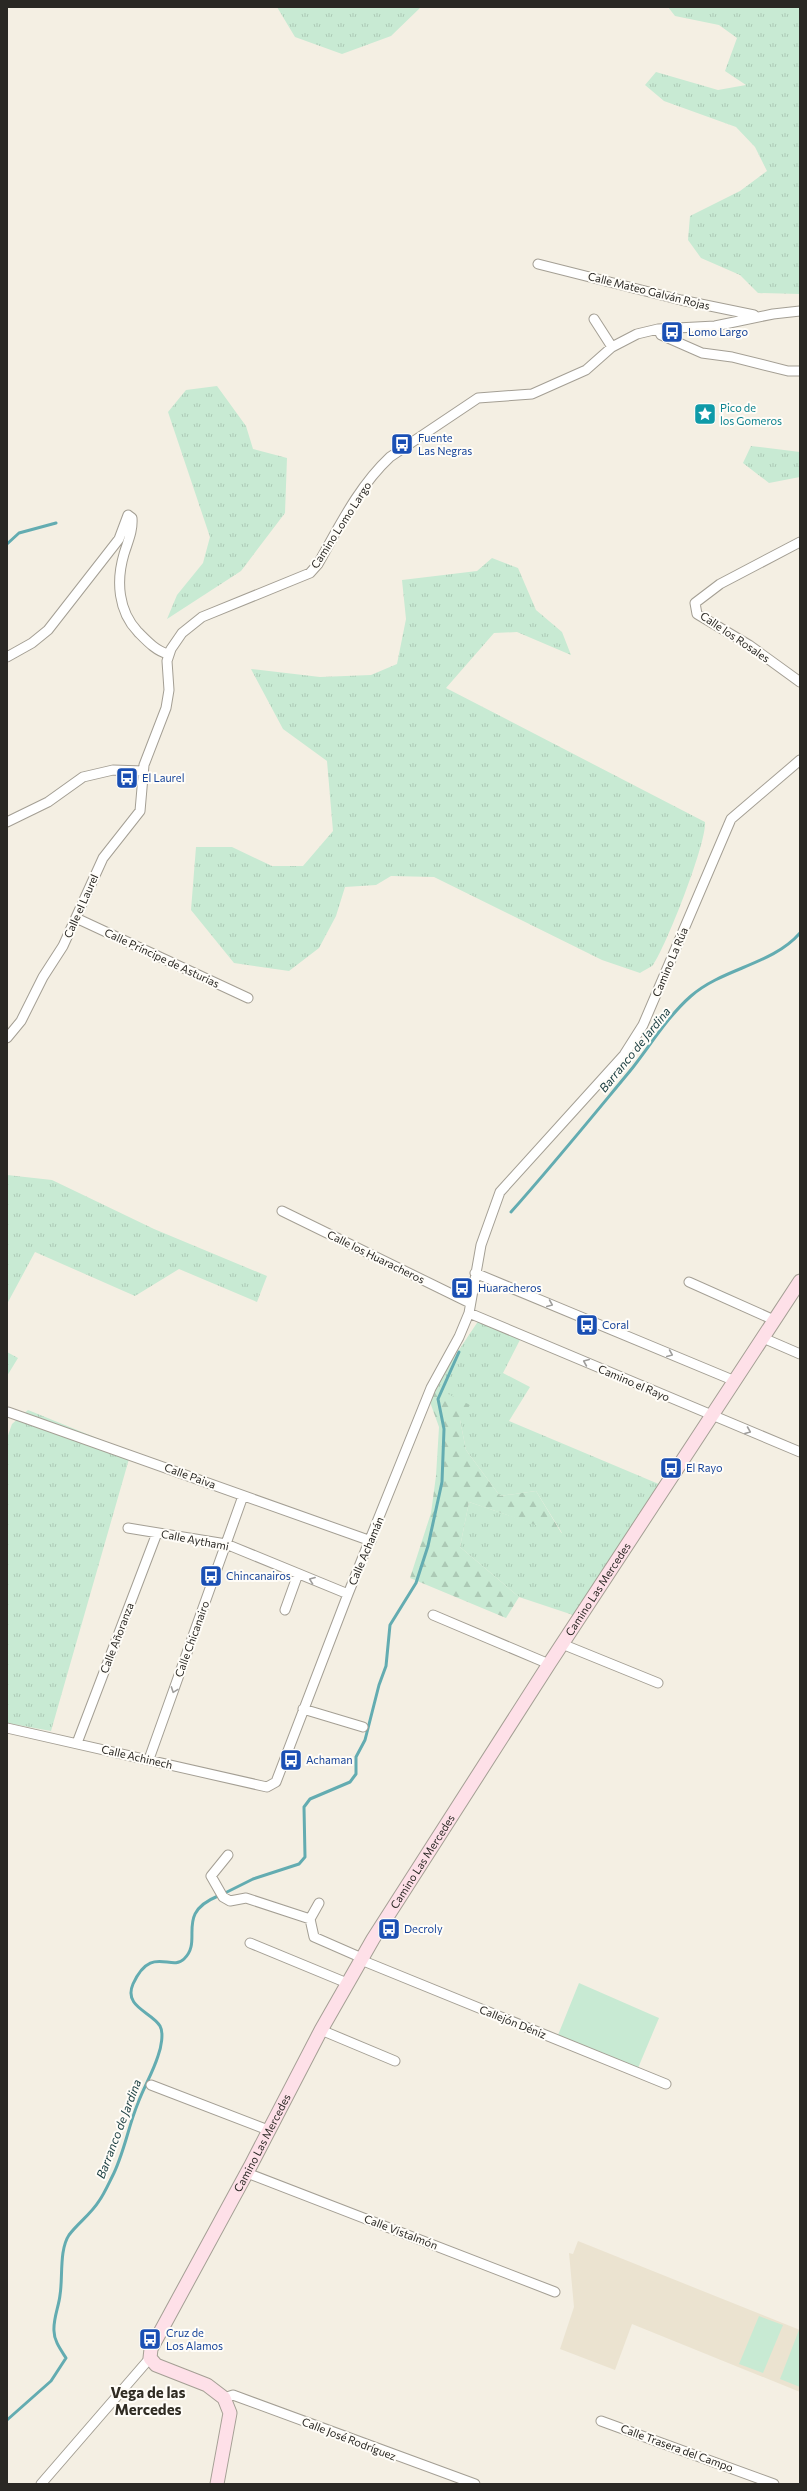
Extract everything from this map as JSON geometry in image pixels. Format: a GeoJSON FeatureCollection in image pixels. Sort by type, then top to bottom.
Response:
{"type":"FeatureCollection","features":[{"type":"Feature","properties":{"kind":"main road","name":"Camino Las Mercedes"},"geometry":{"type":"LineString","coordinates":[[150,2358],[150,2349],[247,2173],[321,2030],[361,1959],[549,1664],[800,1281]]}},
{"type":"Feature","properties":{"kind":"main road"},"geometry":{"type":"LineString","coordinates":[[150,2358],[156,2365],[208,2385],[224,2398],[230,2413],[218,2484]]}},
{"type":"Feature","properties":{"kind":"street","name":"Calle Mateo Galván Rojas"},"geometry":{"type":"LineString","coordinates":[[538,264],[681,300],[760,316]]}},
{"type":"Feature","properties":{"kind":"street"},"geometry":{"type":"LineString","coordinates":[[760,316],[800,311]]}},
{"type":"Feature","properties":{"kind":"street","name":"Camino Lomo Largo"},"geometry":{"type":"LineString","coordinates":[[168,654],[182,633],[202,617],[310,573],[318,564],[356,498],[379,468],[390,457],[478,398],[532,394],[586,370],[612,347],[637,334],[658,329],[715,326],[760,316]]}},
{"type":"Feature","properties":{"kind":"street"},"geometry":{"type":"LineString","coordinates":[[594,319],[612,347]]}},
{"type":"Feature","properties":{"kind":"street"},"geometry":{"type":"LineString","coordinates":[[658,329],[661,335],[702,353],[732,357],[788,371],[800,371]]}},
{"type":"Feature","properties":{"kind":"street"},"geometry":{"type":"LineString","coordinates":[[7,657],[32,643],[48,630],[119,539],[128,515],[132,518],[132,529],[123,558],[120,585],[122,606],[135,629],[152,646],[168,654],[169,690],[166,708],[143,771],[113,770],[83,778],[48,802],[7,822]]}},
{"type":"Feature","properties":{"kind":"street","name":"Calle los Rosales"},"geometry":{"type":"LineString","coordinates":[[800,542],[720,584],[695,603],[697,614],[749,645],[800,682]]}},
{"type":"Feature","properties":{"kind":"street","name":"Camino La Rúa"},"geometry":{"type":"LineString","coordinates":[[469,1313],[481,1245],[500,1192],[624,1055],[643,1025],[731,819],[800,760]]}},
{"type":"Feature","properties":{"kind":"street","name":"Calle el Laurel"},"geometry":{"type":"LineString","coordinates":[[7,1038],[21,1021],[76,918],[103,858],[140,811],[143,790],[143,771]]}},
{"type":"Feature","properties":{"kind":"street","name":"Calle Príncipe de Asturias"},"geometry":{"type":"LineString","coordinates":[[76,918],[248,998]]}},
{"type":"Feature","properties":{"kind":"street","name":"Calle los Huaracheros"},"geometry":{"type":"LineString","coordinates":[[282,1211],[470,1303]]}},
{"type":"Feature","properties":{"kind":"street"},"geometry":{"type":"LineString","coordinates":[[476,1273],[735,1381]]}},
{"type":"Feature","properties":{"kind":"street"},"geometry":{"type":"LineString","coordinates":[[689,1282],[774,1320]]}},
{"type":"Feature","properties":{"kind":"street","name":"Camino el Rayo"},"geometry":{"type":"LineString","coordinates":[[469,1313],[800,1452]]}},
{"type":"Feature","properties":{"kind":"street","name":"Calle Achamán"},"geometry":{"type":"LineString","coordinates":[[267,1787],[276,1782],[348,1594],[371,1541],[431,1388],[459,1337],[469,1313]]}},
{"type":"Feature","properties":{"kind":"street"},"geometry":{"type":"LineString","coordinates":[[763,1338],[800,1354]]}},
{"type":"Feature","properties":{"kind":"street","name":"Calle Paiva"},"geometry":{"type":"LineString","coordinates":[[8,1412],[371,1541]]}},
{"type":"Feature","properties":{"kind":"street","name":"Calle Chicanairo"},"geometry":{"type":"LineString","coordinates":[[149,1759],[243,1496]]}},
{"type":"Feature","properties":{"kind":"street","name":"Calle Aythami"},"geometry":{"type":"LineString","coordinates":[[128,1528],[226,1544],[348,1594]]}},
{"type":"Feature","properties":{"kind":"street","name":"Calle Añoranza"},"geometry":{"type":"LineString","coordinates":[[77,1743],[157,1533]]}},
{"type":"Feature","properties":{"kind":"street"},"geometry":{"type":"LineString","coordinates":[[285,1610],[298,1574]]}},
{"type":"Feature","properties":{"kind":"street"},"geometry":{"type":"LineString","coordinates":[[433,1615],[549,1664]]}},
{"type":"Feature","properties":{"kind":"street"},"geometry":{"type":"LineString","coordinates":[[562,1644],[658,1683]]}},
{"type":"Feature","properties":{"kind":"street"},"geometry":{"type":"LineString","coordinates":[[303,1709],[363,1727]]}},
{"type":"Feature","properties":{"kind":"street","name":"Calle Achinech"},"geometry":{"type":"LineString","coordinates":[[7,1728],[267,1787]]}},
{"type":"Feature","properties":{"kind":"street"},"geometry":{"type":"LineString","coordinates":[[228,1855],[211,1876],[221,1894],[230,1901],[246,1898],[310,1919],[319,1903]]}},
{"type":"Feature","properties":{"kind":"street","name":"Callejón Déniz"},"geometry":{"type":"LineString","coordinates":[[310,1919],[314,1937],[361,1959],[666,2084]]}},
{"type":"Feature","properties":{"kind":"street"},"geometry":{"type":"LineString","coordinates":[[250,1943],[347,1983]]}},
{"type":"Feature","properties":{"kind":"street"},"geometry":{"type":"LineString","coordinates":[[321,2030],[395,2061]]}},
{"type":"Feature","properties":{"kind":"street"},"geometry":{"type":"LineString","coordinates":[[151,2085],[268,2130]]}},
{"type":"Feature","properties":{"kind":"street","name":"Calle Vistalmón"},"geometry":{"type":"LineString","coordinates":[[247,2173],[555,2292]]}},
{"type":"Feature","properties":{"kind":"street"},"geometry":{"type":"LineString","coordinates":[[41,2484],[150,2358]]}},
{"type":"Feature","properties":{"kind":"street","name":"Calle José Rodríguez"},"geometry":{"type":"LineString","coordinates":[[224,2398],[233,2395],[475,2484]]}},
{"type":"Feature","properties":{"kind":"street","name":"Calle Trasera del Campo"},"geometry":{"type":"LineString","coordinates":[[601,2421],[774,2484]]}},
{"type":"Feature","properties":{"kind":"shaded area"},"geometry":{"type":"Polygon","coordinates":[[[578,2241],[800,2330],[800,2392],[632,2324],[615,2370],[560,2349],[574,2307],[569,2253],[573,2254],[578,2241]]]}},
{"type":"Feature","properties":{"kind":"green space"},"geometry":{"type":"Polygon","coordinates":[[[277,7],[421,7],[391,36],[342,54],[295,37],[277,7]]]}},
{"type":"Feature","properties":{"kind":"green space"},"geometry":{"type":"Polygon","coordinates":[[[668,7],[800,7],[800,294],[758,293],[740,275],[701,258],[688,240],[690,216],[740,191],[767,171],[755,147],[736,127],[664,101],[645,85],[656,72],[718,90],[746,85],[725,71],[737,38],[719,25],[675,16],[668,7]]]}},
{"type":"Feature","properties":{"kind":"green space"},"geometry":{"type":"Polygon","coordinates":[[[217,386],[246,426],[253,449],[287,458],[285,513],[241,571],[167,619],[177,595],[203,563],[210,537],[168,412],[186,390],[217,386]]]}},
{"type":"Feature","properties":{"kind":"green space"},"geometry":{"type":"Polygon","coordinates":[[[751,446],[800,452],[800,477],[769,483],[743,463],[751,446]]]}},
{"type":"Feature","properties":{"kind":"green space"},"geometry":{"type":"Polygon","coordinates":[[[492,558],[518,568],[536,610],[562,632],[571,655],[517,632],[494,633],[446,688],[705,822],[700,850],[685,894],[667,938],[653,965],[640,973],[602,960],[434,877],[391,876],[376,885],[345,887],[336,916],[319,948],[289,971],[234,963],[191,910],[196,847],[232,847],[272,866],[303,866],[333,831],[327,761],[283,729],[251,669],[320,677],[371,675],[397,664],[406,619],[402,580],[477,571],[492,558]]]}},
{"type":"Feature","properties":{"kind":"green space"},"geometry":{"type":"Polygon","coordinates":[[[7,1175],[52,1180],[154,1229],[267,1276],[257,1302],[179,1269],[135,1296],[35,1252],[7,1304],[7,1175]]]}},
{"type":"Feature","properties":{"kind":"green space"},"geometry":{"type":"Polygon","coordinates":[[[483,1314],[524,1332],[503,1373],[530,1387],[509,1421],[661,1485],[576,1616],[519,1597],[460,1547],[469,1502],[562,1533],[536,1491],[500,1496],[466,1450],[460,1420],[434,1387],[483,1314]]]}},
{"type":"Feature","properties":{"kind":"green space"},"geometry":{"type":"Polygon","coordinates":[[[7,1352],[18,1358],[7,1376],[7,1352]]]}},
{"type":"Feature","properties":{"kind":"green space"},"geometry":{"type":"Polygon","coordinates":[[[434,1387],[470,1405],[460,1420],[466,1450],[500,1496],[536,1491],[562,1534],[469,1502],[460,1547],[519,1597],[506,1618],[410,1578],[431,1513],[436,1476],[439,1427],[430,1402],[434,1387]]]}},
{"type":"Feature","properties":{"kind":"green space"},"geometry":{"type":"Polygon","coordinates":[[[28,1410],[131,1452],[51,1731],[7,1723],[7,1438],[12,1424],[28,1410]]]}},
{"type":"Feature","properties":{"kind":"green space"},"geometry":{"type":"Polygon","coordinates":[[[579,1983],[659,2018],[638,2068],[556,2040],[579,1983]]]}},
{"type":"Feature","properties":{"kind":"green space"},"geometry":{"type":"Polygon","coordinates":[[[759,2316],[783,2325],[763,2373],[739,2364],[759,2316]]]}},
{"type":"Feature","properties":{"kind":"green space"},"geometry":{"type":"Polygon","coordinates":[[[800,2330],[800,2387],[780,2379],[800,2330]]]}},
{"type":"Feature","properties":{"kind":"waterway"},"geometry":{"type":"LineString","coordinates":[[7,544],[19,533],[56,523]]}},
{"type":"Feature","properties":{"kind":"waterway","name":"Barranco de Jardina"},"geometry":{"type":"LineString","coordinates":[[511,1212],[630,1071],[666,1022],[682,1004],[691,996],[718,979],[762,960],[776,952],[789,944],[800,933]]}},
{"type":"Feature","properties":{"kind":"waterway","name":"Barranco de Jardina"},"geometry":{"type":"LineString","coordinates":[[223,1894],[253,1879],[299,1864],[305,1857],[304,1807],[310,1799],[350,1782],[356,1774],[356,1757],[365,1740],[379,1685],[386,1666],[390,1625],[416,1583],[428,1546],[442,1482],[444,1429],[438,1399],[459,1352]]}},
{"type":"Feature","properties":{"kind":"waterway","name":"Barranco de Jardina"},"geometry":{"type":"LineString","coordinates":[[7,2420],[51,2381],[66,2358],[56,2342],[54,2335],[55,2317],[61,2288],[63,2256],[66,2241],[69,2235],[96,2206],[103,2195],[120,2159],[140,2097],[154,2068],[159,2053],[162,2041],[160,2026],[135,2004],[131,1992],[133,1984],[140,1972],[147,1965],[160,1961],[173,1963],[184,1959],[192,1944],[193,1919],[197,1911],[205,1903],[218,1896]]}},
{"type":"Feature","properties":{"kind":"place","name":"Lomo Largo"},"geometry":{"type":"Point","coordinates":[672,332]}},
{"type":"Feature","properties":{"kind":"place","name":"Pico de los Gomeros"},"geometry":{"type":"Point","coordinates":[705,414]}},
{"type":"Feature","properties":{"kind":"place","name":"Fuente Las Negras"},"geometry":{"type":"Point","coordinates":[402,444]}},
{"type":"Feature","properties":{"kind":"place","name":"El Laurel"},"geometry":{"type":"Point","coordinates":[127,778]}},
{"type":"Feature","properties":{"kind":"place","name":"Huaracheros"},"geometry":{"type":"Point","coordinates":[462,1288]}},
{"type":"Feature","properties":{"kind":"place","name":"Coral"},"geometry":{"type":"Point","coordinates":[587,1325]}},
{"type":"Feature","properties":{"kind":"place","name":"El Rayo"},"geometry":{"type":"Point","coordinates":[671,1468]}},
{"type":"Feature","properties":{"kind":"place","name":"Chincanairos"},"geometry":{"type":"Point","coordinates":[211,1576]}},
{"type":"Feature","properties":{"kind":"place","name":"Achaman"},"geometry":{"type":"Point","coordinates":[291,1760]}},
{"type":"Feature","properties":{"kind":"place","name":"Decroly"},"geometry":{"type":"Point","coordinates":[389,1929]}},
{"type":"Feature","properties":{"kind":"place","name":"Cruz de Los Alamos"},"geometry":{"type":"Point","coordinates":[150,2339]}},
{"type":"Feature","properties":{"kind":"district","name":"Vega de las Mercedes"},"geometry":{"type":"Point","coordinates":[148,2402]}}]}
